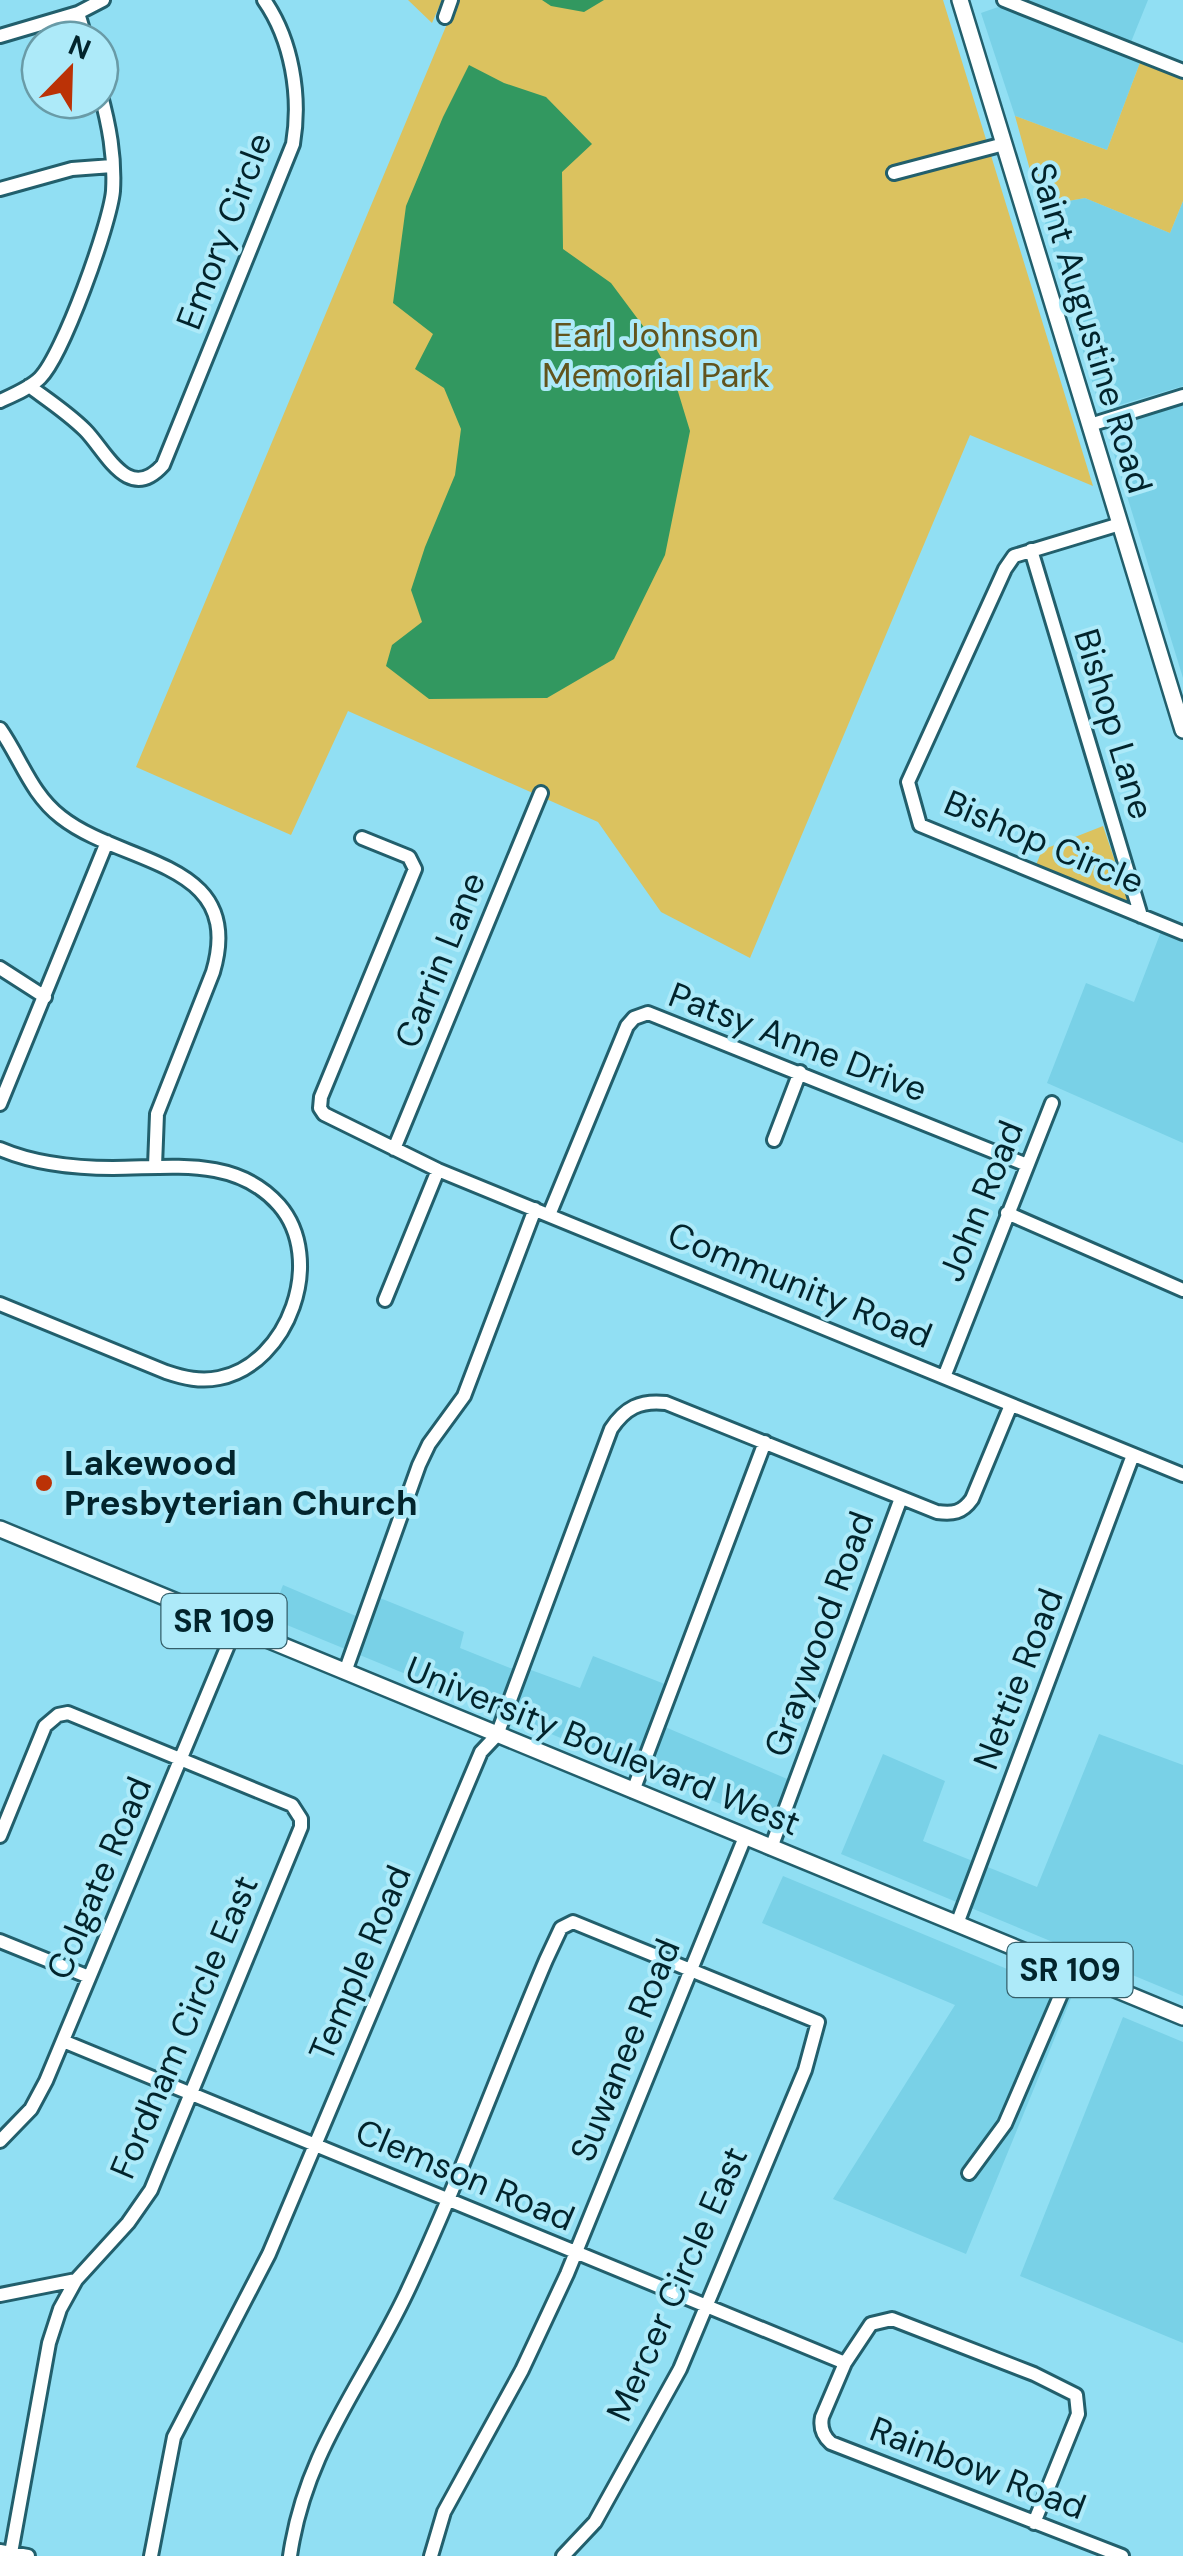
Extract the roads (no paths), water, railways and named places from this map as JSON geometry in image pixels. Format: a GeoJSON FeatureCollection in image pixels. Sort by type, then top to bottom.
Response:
{"type":"FeatureCollection","features":[{"type":"Feature","properties":{"kind":"main road","name":"Saint Augustine Road"},"geometry":{"type":"LineString","coordinates":[[960,0],[1182,722]]}},
{"type":"Feature","properties":{"kind":"main road","name":"University Boulevard West"},"geometry":{"type":"LineString","coordinates":[[0,1529],[1183,2016]]}},
{"type":"Feature","properties":{"kind":"street"},"geometry":{"type":"LineString","coordinates":[[0,36],[78,13],[103,0]]}},
{"type":"Feature","properties":{"kind":"street","name":"Emory Circle"},"geometry":{"type":"LineString","coordinates":[[29,386],[86,431],[118,470],[135,478],[151,476],[162,466],[293,144],[298,109],[294,82],[281,31],[264,0]]}},
{"type":"Feature","properties":{"kind":"street"},"geometry":{"type":"LineString","coordinates":[[445,17],[451,0]]}},
{"type":"Feature","properties":{"kind":"street"},"geometry":{"type":"LineString","coordinates":[[1004,0],[1183,71]]}},
{"type":"Feature","properties":{"kind":"street"},"geometry":{"type":"LineString","coordinates":[[78,13],[80,20]]}},
{"type":"Feature","properties":{"kind":"street"},"geometry":{"type":"LineString","coordinates":[[0,401],[42,377],[100,243],[113,191],[113,144],[107,120]]}},
{"type":"Feature","properties":{"kind":"street"},"geometry":{"type":"LineString","coordinates":[[894,173],[1004,144]]}},
{"type":"Feature","properties":{"kind":"street"},"geometry":{"type":"LineString","coordinates":[[0,189],[72,170],[112,166]]}},
{"type":"Feature","properties":{"kind":"street"},"geometry":{"type":"LineString","coordinates":[[1090,425],[1183,396]]}},
{"type":"Feature","properties":{"kind":"street"},"geometry":{"type":"LineString","coordinates":[[1030,550],[1120,524]]}},
{"type":"Feature","properties":{"kind":"street","name":"Bishop Circle"},"geometry":{"type":"LineString","coordinates":[[1030,550],[1014,556],[1005,568],[908,782],[920,824],[1183,932]]}},
{"type":"Feature","properties":{"kind":"street","name":"Bishop Lane"},"geometry":{"type":"LineString","coordinates":[[1030,550],[1141,916]]}},
{"type":"Feature","properties":{"kind":"street"},"geometry":{"type":"LineString","coordinates":[[0,729],[35,790],[50,808],[67,822],[192,881],[207,896],[216,917],[219,949],[157,1114],[155,1166]]}},
{"type":"Feature","properties":{"kind":"street","name":"Carrin Lane"},"geometry":{"type":"LineString","coordinates":[[394,1149],[541,793]]}},
{"type":"Feature","properties":{"kind":"street","name":"Community Road"},"geometry":{"type":"LineString","coordinates":[[362,838],[409,857],[415,869],[342,1046],[320,1108],[324,1114],[438,1170],[1183,1475]]}},
{"type":"Feature","properties":{"kind":"street"},"geometry":{"type":"LineString","coordinates":[[0,1104],[107,842]]}},
{"type":"Feature","properties":{"kind":"street"},"geometry":{"type":"LineString","coordinates":[[0,968],[45,996]]}},
{"type":"Feature","properties":{"kind":"street","name":"Patsy Anne Drive"},"geometry":{"type":"LineString","coordinates":[[550,1215],[613,1058],[634,1018],[656,1014],[1028,1165]]}},
{"type":"Feature","properties":{"kind":"street"},"geometry":{"type":"LineString","coordinates":[[774,1140],[800,1072]]}},
{"type":"Feature","properties":{"kind":"street","name":"John Road"},"geometry":{"type":"LineString","coordinates":[[944,1377],[1052,1103]]}},
{"type":"Feature","properties":{"kind":"street"},"geometry":{"type":"LineString","coordinates":[[0,1149],[37,1161],[79,1167],[195,1166],[232,1176],[258,1188],[286,1216],[296,1234],[301,1259],[298,1290],[272,1344],[238,1372],[220,1378],[186,1378],[0,1304]]}},
{"type":"Feature","properties":{"kind":"street"},"geometry":{"type":"LineString","coordinates":[[385,1300],[438,1170]]}},
{"type":"Feature","properties":{"kind":"street"},"geometry":{"type":"LineString","coordinates":[[345,1672],[419,1465],[429,1444],[464,1396],[535,1209]]}},
{"type":"Feature","properties":{"kind":"street"},"geometry":{"type":"LineString","coordinates":[[1007,1213],[1183,1290]]}},
{"type":"Feature","properties":{"kind":"street","name":"Temple Road"},"geometry":{"type":"LineString","coordinates":[[151,2556],[174,2438],[269,2254],[481,1752],[497,1734],[611,1429],[620,1416],[641,1403],[666,1403],[765,1442]]}},
{"type":"Feature","properties":{"kind":"street","name":"Graywood Road"},"geometry":{"type":"LineString","coordinates":[[771,1848],[901,1498],[950,1514],[966,1507],[1012,1405]]}},
{"type":"Feature","properties":{"kind":"street"},"geometry":{"type":"LineString","coordinates":[[633,1791],[765,1442],[901,1498]]}},
{"type":"Feature","properties":{"kind":"street","name":"Nettie Road"},"geometry":{"type":"LineString","coordinates":[[956,1924],[1133,1455]]}},
{"type":"Feature","properties":{"kind":"street","name":"Colgate Road"},"geometry":{"type":"LineString","coordinates":[[0,2142],[31,2109],[63,2041],[236,1626]]}},
{"type":"Feature","properties":{"kind":"street"},"geometry":{"type":"LineString","coordinates":[[0,1836],[45,1726],[58,1714],[75,1714],[181,1758]]}},
{"type":"Feature","properties":{"kind":"street","name":"Fordham Circle East"},"geometry":{"type":"LineString","coordinates":[[6,2552],[49,2342],[60,2309],[76,2280],[152,2190],[302,1827],[292,1806],[181,1758]]}},
{"type":"Feature","properties":{"kind":"street","name":"Suwanee Road"},"geometry":{"type":"LineString","coordinates":[[431,2556],[444,2512],[522,2370],[574,2253],[746,1837]]}},
{"type":"Feature","properties":{"kind":"street"},"geometry":{"type":"LineString","coordinates":[[290,2556],[297,2512],[312,2470],[405,2296],[561,1928],[573,1922],[691,1969]]}},
{"type":"Feature","properties":{"kind":"street"},"geometry":{"type":"LineString","coordinates":[[0,1941],[90,1977]]}},
{"type":"Feature","properties":{"kind":"street","name":"Mercer Circle East"},"geometry":{"type":"LineString","coordinates":[[564,2556],[595,2522],[680,2368],[805,2070],[818,2022],[691,1969]]}},
{"type":"Feature","properties":{"kind":"street"},"geometry":{"type":"LineString","coordinates":[[970,2173],[1005,2124],[1071,1971]]}},
{"type":"Feature","properties":{"kind":"street","name":"Clemson Road"},"geometry":{"type":"LineString","coordinates":[[63,2041],[845,2363]]}},
{"type":"Feature","properties":{"kind":"street"},"geometry":{"type":"LineString","coordinates":[[0,2296],[76,2280]]}},
{"type":"Feature","properties":{"kind":"street"},"geometry":{"type":"LineString","coordinates":[[845,2363],[871,2324],[892,2319],[1076,2394],[1078,2414],[1034,2522]]}},
{"type":"Feature","properties":{"kind":"street","name":"Rainbow Road"},"geometry":{"type":"LineString","coordinates":[[845,2363],[821,2426],[831,2443],[1122,2556]]}},
{"type":"Feature","properties":{"kind":"street"},"geometry":{"type":"LineString","coordinates":[[6,2552],[28,2556]]}},
{"type":"Feature","properties":{"kind":"place","name":"Lakewood Presbyterian Church"},"geometry":{"type":"Point","coordinates":[44,1483]}},
{"type":"Feature","properties":{"kind":"park label","name":"Earl Johnson Memorial Park"},"geometry":{"type":"Point","coordinates":[656,355]}}]}
